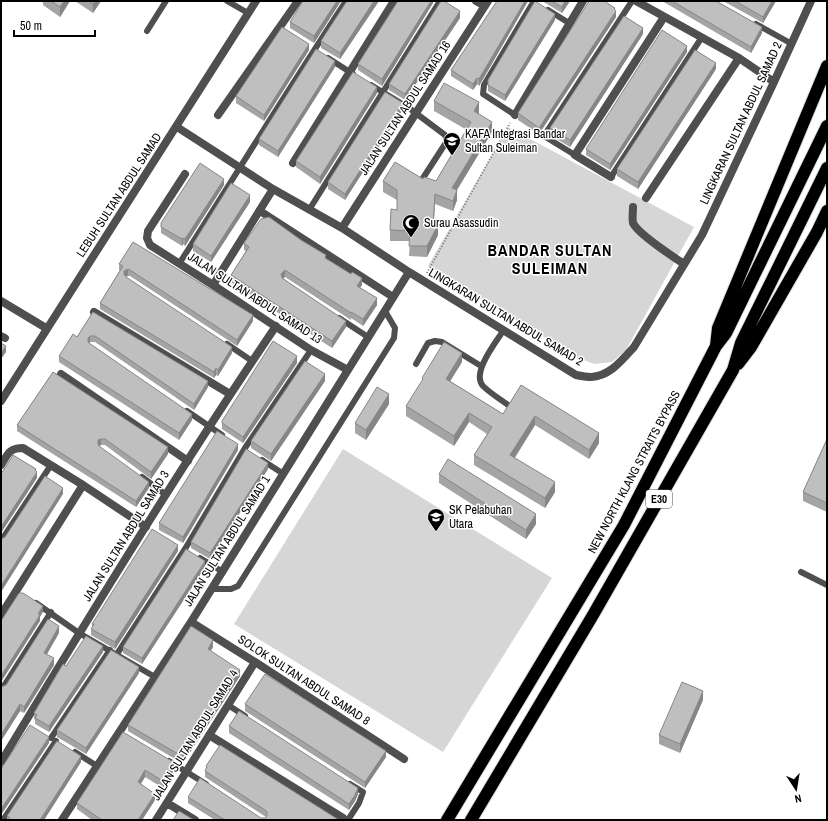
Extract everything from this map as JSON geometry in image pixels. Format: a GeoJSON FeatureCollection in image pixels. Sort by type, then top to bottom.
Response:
{"type":"FeatureCollection","features":[{"type":"Feature","properties":{"kind":"highway"},"geometry":{"type":"LineString","coordinates":[[716,346],[718,328],[827,66]]}},
{"type":"Feature","properties":{"kind":"highway","name":"NEW NORTH KLANG STRAITS BYPASS"},"geometry":{"type":"LineString","coordinates":[[447,820],[624,525],[716,346],[726,333],[827,126]]}},
{"type":"Feature","properties":{"kind":"highway","name":"E30"},"geometry":{"type":"LineString","coordinates":[[471,820],[593,615],[733,370],[741,343],[827,168]]}},
{"type":"Feature","properties":{"kind":"highway"},"geometry":{"type":"LineString","coordinates":[[733,370],[751,347],[827,212]]}},
{"type":"Feature","properties":{"kind":"street","name":"LEBUH SULTAN ABDUL SAMAD"},"geometry":{"type":"LineString","coordinates":[[1,401],[46,328],[256,1]]}},
{"type":"Feature","properties":{"kind":"street"},"geometry":{"type":"LineString","coordinates":[[218,115],[283,29],[298,1]]}},
{"type":"Feature","properties":{"kind":"street"},"geometry":{"type":"LineString","coordinates":[[293,163],[353,74],[394,1]]}},
{"type":"Feature","properties":{"kind":"street"},"geometry":{"type":"LineString","coordinates":[[476,1],[486,3]]}},
{"type":"Feature","properties":{"kind":"street"},"geometry":{"type":"LineString","coordinates":[[515,115],[583,1]]}},
{"type":"Feature","properties":{"kind":"street"},"geometry":{"type":"LineString","coordinates":[[636,1],[739,58],[774,82]]}},
{"type":"Feature","properties":{"kind":"street","name":"LINGKARAN SULTAN ABDUL SAMAD 2"},"geometry":{"type":"LineString","coordinates":[[177,126],[273,189],[342,228],[503,331],[576,375],[591,377],[606,373],[620,362],[634,347],[702,235],[811,1]]}},
{"type":"Feature","properties":{"kind":"street","name":"JALAN SULTAN ABDUL SAMAD 16"},"geometry":{"type":"LineString","coordinates":[[342,228],[486,3]]}},
{"type":"Feature","properties":{"kind":"street"},"geometry":{"type":"LineString","coordinates":[[611,177],[575,155],[664,17]]}},
{"type":"Feature","properties":{"kind":"street"},"geometry":{"type":"LineString","coordinates":[[646,198],[739,58]]}},
{"type":"Feature","properties":{"kind":"street","name":"JALAN SULTAN ABDUL SAMAD 13"},"geometry":{"type":"LineString","coordinates":[[185,174],[148,231],[147,238],[150,245],[311,350],[348,370]]}},
{"type":"Feature","properties":{"kind":"street"},"geometry":{"type":"LineString","coordinates":[[213,285],[273,189]]}},
{"type":"Feature","properties":{"kind":"street"},"geometry":{"type":"LineString","coordinates":[[633,207],[633,222],[637,228],[665,252],[684,264]]}},
{"type":"Feature","properties":{"kind":"street"},"geometry":{"type":"LineString","coordinates":[[260,210],[393,297]]}},
{"type":"Feature","properties":{"kind":"street","name":"JALAN SULTAN ABDUL SAMAD 1"},"geometry":{"type":"LineString","coordinates":[[62,820],[97,766],[123,734],[155,677],[212,589],[282,474],[409,272]]}},
{"type":"Feature","properties":{"kind":"street"},"geometry":{"type":"LineString","coordinates":[[1,301],[46,328]]}},
{"type":"Feature","properties":{"kind":"street"},"geometry":{"type":"LineString","coordinates":[[94,312],[230,394]]}},
{"type":"Feature","properties":{"kind":"street","name":"JALAN SULTAN ABDUL SAMAD 3"},"geometry":{"type":"LineString","coordinates":[[1,762],[28,725],[80,633],[149,529],[166,495],[230,394],[276,326]]}},
{"type":"Feature","properties":{"kind":"street"},"geometry":{"type":"LineString","coordinates":[[61,374],[188,461]]}},
{"type":"Feature","properties":{"kind":"street"},"geometry":{"type":"LineString","coordinates":[[1,465],[9,452],[16,448],[23,448],[83,485],[149,529]]}},
{"type":"Feature","properties":{"kind":"street"},"geometry":{"type":"LineString","coordinates":[[1,615],[22,594],[83,485]]}},
{"type":"Feature","properties":{"kind":"street","name":"SOLOK SULTAN ABDUL SAMAD 8"},"geometry":{"type":"LineString","coordinates":[[191,622],[404,759]]}},
{"type":"Feature","properties":{"kind":"street","name":"JALAN SULTAN ABDUL SAMAD 4"},"geometry":{"type":"LineString","coordinates":[[156,820],[255,662]]}},
{"type":"Feature","properties":{"kind":"street"},"geometry":{"type":"LineString","coordinates":[[209,735],[346,819]]}},
{"type":"Feature","properties":{"kind":"street"},"geometry":{"type":"LineString","coordinates":[[167,802],[195,820]]}},
{"type":"Feature","properties":{"kind":"lane"},"geometry":{"type":"LineString","coordinates":[[147,30],[166,1]]}},
{"type":"Feature","properties":{"kind":"lane"},"geometry":{"type":"LineString","coordinates":[[227,1],[248,13]]}},
{"type":"Feature","properties":{"kind":"lane"},"geometry":{"type":"LineString","coordinates":[[179,264],[241,168],[311,47],[346,1]]}},
{"type":"Feature","properties":{"kind":"lane"},"geometry":{"type":"LineString","coordinates":[[310,210],[440,1]]}},
{"type":"Feature","properties":{"kind":"lane"},"geometry":{"type":"LineString","coordinates":[[515,115],[483,94],[482,90],[484,85],[534,1],[569,23]]}},
{"type":"Feature","properties":{"kind":"lane"},"geometry":{"type":"LineString","coordinates":[[575,155],[544,136],[632,1]]}},
{"type":"Feature","properties":{"kind":"lane"},"geometry":{"type":"LineString","coordinates":[[753,22],[792,44]]}},
{"type":"Feature","properties":{"kind":"lane"},"geometry":{"type":"LineString","coordinates":[[611,177],[702,38]]}},
{"type":"Feature","properties":{"kind":"lane"},"geometry":{"type":"LineString","coordinates":[[311,47],[353,74]]}},
{"type":"Feature","properties":{"kind":"lane"},"geometry":{"type":"LineString","coordinates":[[363,80],[416,113],[446,135],[448,141],[423,178]]}},
{"type":"Feature","properties":{"kind":"lane"},"geometry":{"type":"LineString","coordinates":[[212,589],[231,589],[238,586],[394,338],[395,328],[385,311]]}},
{"type":"Feature","properties":{"kind":"lane"},"geometry":{"type":"LineString","coordinates":[[336,316],[368,337]]}},
{"type":"Feature","properties":{"kind":"lane"},"geometry":{"type":"LineString","coordinates":[[503,331],[481,366],[480,377],[482,385],[508,405]]}},
{"type":"Feature","properties":{"kind":"lane"},"geometry":{"type":"LineString","coordinates":[[220,340],[252,361]]}},
{"type":"Feature","properties":{"kind":"lane"},"geometry":{"type":"LineString","coordinates":[[416,364],[428,343],[435,341],[442,342],[481,366]]}},
{"type":"Feature","properties":{"kind":"lane"},"geometry":{"type":"LineString","coordinates":[[117,654],[185,549],[245,448],[311,350]]}},
{"type":"Feature","properties":{"kind":"lane"},"geometry":{"type":"LineString","coordinates":[[183,409],[227,438]]}},
{"type":"Feature","properties":{"kind":"lane"},"geometry":{"type":"LineString","coordinates":[[239,445],[251,452]]}},
{"type":"Feature","properties":{"kind":"lane"},"geometry":{"type":"LineString","coordinates":[[257,457],[282,474]]}},
{"type":"Feature","properties":{"kind":"lane"},"geometry":{"type":"LineString","coordinates":[[1,541],[51,465]]}},
{"type":"Feature","properties":{"kind":"lane"},"geometry":{"type":"LineString","coordinates":[[134,472],[166,495]]}},
{"type":"Feature","properties":{"kind":"lane"},"geometry":{"type":"LineString","coordinates":[[179,545],[222,572]]}},
{"type":"Feature","properties":{"kind":"lane"},"geometry":{"type":"LineString","coordinates":[[801,572],[827,585]]}},
{"type":"Feature","properties":{"kind":"lane"},"geometry":{"type":"LineString","coordinates":[[22,594],[51,612],[80,633],[155,677]]}},
{"type":"Feature","properties":{"kind":"lane"},"geometry":{"type":"LineString","coordinates":[[2,689],[51,612]]}},
{"type":"Feature","properties":{"kind":"lane"},"geometry":{"type":"LineString","coordinates":[[3,820],[56,742],[110,650]]}},
{"type":"Feature","properties":{"kind":"lane"},"geometry":{"type":"LineString","coordinates":[[228,705],[254,721]]}},
{"type":"Feature","properties":{"kind":"lane"},"geometry":{"type":"LineString","coordinates":[[45,734],[56,742]]}},
{"type":"Feature","properties":{"kind":"lane"},"geometry":{"type":"LineString","coordinates":[[68,748],[97,766]]}},
{"type":"Feature","properties":{"kind":"lane"},"geometry":{"type":"LineString","coordinates":[[167,759],[213,788]]}},
{"type":"Feature","properties":{"kind":"lane"},"geometry":{"type":"LineString","coordinates":[[344,779],[363,792],[360,803],[346,819]]}},
{"type":"Feature","properties":{"kind":"path"},"geometry":{"type":"LineString","coordinates":[[423,281],[515,115]]}},
{"type":"Feature","properties":{"kind":"shaded area"},"geometry":{"type":"Polygon","coordinates":[[[508,127],[694,227],[626,350],[612,362],[595,364],[580,359],[428,266],[508,127]]]}},
{"type":"Feature","properties":{"kind":"shaded area"},"geometry":{"type":"Polygon","coordinates":[[[343,449],[552,578],[443,752],[234,624],[343,449]]]}},
{"type":"Feature","properties":{"kind":"building"},"geometry":{"type":"Polygon","coordinates":[[[51,1],[64,1],[60,7],[51,1]]]}},
{"type":"Feature","properties":{"kind":"building"},"geometry":{"type":"Polygon","coordinates":[[[303,1],[337,1],[314,36],[290,22],[303,1]]]}},
{"type":"Feature","properties":{"kind":"building"},"geometry":{"type":"Polygon","coordinates":[[[347,1],[374,1],[340,53],[321,41],[347,1]]]}},
{"type":"Feature","properties":{"kind":"building"},"geometry":{"type":"Polygon","coordinates":[[[398,1],[431,1],[382,79],[358,64],[398,1]]]}},
{"type":"Feature","properties":{"kind":"building"},"geometry":{"type":"Polygon","coordinates":[[[441,1],[444,1],[460,11],[405,94],[389,84],[441,1]]]}},
{"type":"Feature","properties":{"kind":"building"},"geometry":{"type":"Polygon","coordinates":[[[497,1],[525,1],[479,79],[477,78],[473,84],[451,70],[497,1]]]}},
{"type":"Feature","properties":{"kind":"building"},"geometry":{"type":"Polygon","coordinates":[[[535,1],[555,14],[505,95],[488,85],[488,80],[535,1]]]}},
{"type":"Feature","properties":{"kind":"building"},"geometry":{"type":"Polygon","coordinates":[[[552,1],[565,1],[562,7],[552,1]]]}},
{"type":"Feature","properties":{"kind":"building"},"geometry":{"type":"Polygon","coordinates":[[[589,1],[604,1],[615,8],[614,9],[616,11],[539,128],[518,113],[589,1]]]}},
{"type":"Feature","properties":{"kind":"building"},"geometry":{"type":"Polygon","coordinates":[[[672,1],[716,1],[762,27],[751,47],[672,1]]]}},
{"type":"Feature","properties":{"kind":"building"},"geometry":{"type":"Polygon","coordinates":[[[735,1],[772,1],[763,17],[735,1]]]}},
{"type":"Feature","properties":{"kind":"building"},"geometry":{"type":"Polygon","coordinates":[[[624,16],[643,28],[570,140],[550,128],[624,16]]]}},
{"type":"Feature","properties":{"kind":"building"},"geometry":{"type":"Polygon","coordinates":[[[282,27],[309,44],[264,115],[236,96],[282,27]]]}},
{"type":"Feature","properties":{"kind":"building"},"geometry":{"type":"Polygon","coordinates":[[[662,30],[687,46],[610,164],[586,149],[662,30]]]}},
{"type":"Feature","properties":{"kind":"building"},"geometry":{"type":"Polygon","coordinates":[[[316,49],[335,61],[278,151],[259,139],[316,49]]]}},
{"type":"Feature","properties":{"kind":"building"},"geometry":{"type":"Polygon","coordinates":[[[695,50],[716,63],[638,182],[617,169],[695,50]]]}},
{"type":"Feature","properties":{"kind":"building"},"geometry":{"type":"Polygon","coordinates":[[[353,72],[377,87],[320,177],[296,161],[353,72]]]}},
{"type":"Feature","properties":{"kind":"building"},"geometry":{"type":"Polygon","coordinates":[[[444,83],[479,102],[474,111],[492,122],[452,188],[457,190],[453,201],[435,194],[433,224],[438,225],[427,246],[409,246],[410,231],[390,230],[391,209],[397,210],[397,190],[383,181],[395,162],[423,179],[424,177],[436,181],[471,122],[434,101],[444,83]]]}},
{"type":"Feature","properties":{"kind":"building"},"geometry":{"type":"Polygon","coordinates":[[[385,92],[403,103],[345,194],[328,182],[385,92]]]}},
{"type":"Feature","properties":{"kind":"building"},"geometry":{"type":"Polygon","coordinates":[[[200,163],[224,179],[185,239],[182,239],[161,227],[161,223],[200,163]]]}},
{"type":"Feature","properties":{"kind":"building"},"geometry":{"type":"Polygon","coordinates":[[[231,183],[250,195],[211,256],[193,244],[231,183]]]}},
{"type":"Feature","properties":{"kind":"building"},"geometry":{"type":"Polygon","coordinates":[[[269,217],[301,240],[326,255],[325,258],[351,274],[352,272],[362,278],[357,286],[377,298],[363,319],[351,313],[285,270],[281,274],[282,278],[346,321],[332,341],[231,275],[249,247],[244,243],[261,219],[269,217]]]}},
{"type":"Feature","properties":{"kind":"building"},"geometry":{"type":"Polygon","coordinates":[[[133,242],[253,315],[237,340],[130,270],[128,269],[124,271],[126,277],[232,347],[218,370],[216,368],[214,372],[100,303],[123,266],[119,264],[133,242]]]}},
{"type":"Feature","properties":{"kind":"building"},"geometry":{"type":"Polygon","coordinates":[[[93,312],[208,381],[194,404],[95,336],[90,336],[88,338],[89,343],[192,414],[179,433],[59,356],[73,334],[77,337],[93,312]]]}},
{"type":"Feature","properties":{"kind":"building"},"geometry":{"type":"Polygon","coordinates":[[[273,341],[297,356],[243,437],[222,423],[222,421],[273,341]]]}},
{"type":"Feature","properties":{"kind":"building"},"geometry":{"type":"Polygon","coordinates":[[[444,342],[462,353],[446,379],[503,414],[521,385],[599,433],[589,450],[535,416],[510,455],[555,482],[545,498],[474,455],[492,427],[469,413],[454,436],[406,406],[444,342]]]}},
{"type":"Feature","properties":{"kind":"building"},"geometry":{"type":"Polygon","coordinates":[[[1,343],[6,346],[1,353],[1,343]]]}},
{"type":"Feature","properties":{"kind":"building"},"geometry":{"type":"Polygon","coordinates":[[[305,361],[325,374],[271,454],[251,441],[305,361]]]}},
{"type":"Feature","properties":{"kind":"building"},"geometry":{"type":"Polygon","coordinates":[[[53,372],[168,447],[151,472],[105,439],[98,440],[99,446],[149,482],[136,501],[17,425],[53,372]]]}},
{"type":"Feature","properties":{"kind":"building"},"geometry":{"type":"Polygon","coordinates":[[[377,387],[389,394],[366,430],[355,423],[377,387]]]}},
{"type":"Feature","properties":{"kind":"building"},"geometry":{"type":"Polygon","coordinates":[[[217,431],[238,444],[183,537],[159,523],[217,431]]]}},
{"type":"Feature","properties":{"kind":"building"},"geometry":{"type":"Polygon","coordinates":[[[827,439],[827,503],[803,492],[827,439]]]}},
{"type":"Feature","properties":{"kind":"building"},"geometry":{"type":"Polygon","coordinates":[[[246,449],[268,463],[210,553],[191,542],[246,449]]]}},
{"type":"Feature","properties":{"kind":"building"},"geometry":{"type":"Polygon","coordinates":[[[13,455],[36,469],[35,470],[37,472],[1,527],[1,474],[13,455]]]}},
{"type":"Feature","properties":{"kind":"building"},"geometry":{"type":"Polygon","coordinates":[[[448,459],[536,514],[526,530],[439,474],[448,459]]]}},
{"type":"Feature","properties":{"kind":"building"},"geometry":{"type":"Polygon","coordinates":[[[45,476],[63,488],[1,586],[1,539],[5,537],[45,476]]]}},
{"type":"Feature","properties":{"kind":"building"},"geometry":{"type":"Polygon","coordinates":[[[152,529],[178,545],[115,642],[91,629],[94,624],[92,624],[152,529]]]}},
{"type":"Feature","properties":{"kind":"building"},"geometry":{"type":"Polygon","coordinates":[[[186,549],[205,561],[142,658],[123,647],[186,549]]]}},
{"type":"Feature","properties":{"kind":"building"},"geometry":{"type":"Polygon","coordinates":[[[19,593],[23,593],[43,606],[38,614],[40,615],[1,676],[1,621],[19,593]]]}},
{"type":"Feature","properties":{"kind":"building"},"geometry":{"type":"Polygon","coordinates":[[[48,619],[59,626],[44,653],[54,658],[24,707],[20,704],[1,735],[1,687],[6,685],[48,619]]]}},
{"type":"Feature","properties":{"kind":"building"},"geometry":{"type":"Polygon","coordinates":[[[191,626],[213,640],[208,649],[240,670],[183,756],[128,725],[191,626]]]}},
{"type":"Feature","properties":{"kind":"building"},"geometry":{"type":"Polygon","coordinates":[[[86,636],[103,646],[49,726],[35,718],[37,715],[34,713],[63,664],[66,666],[86,636]]]}},
{"type":"Feature","properties":{"kind":"building"},"geometry":{"type":"Polygon","coordinates":[[[111,650],[139,667],[86,748],[57,730],[111,650]]]}},
{"type":"Feature","properties":{"kind":"building"},"geometry":{"type":"Polygon","coordinates":[[[265,674],[386,751],[365,782],[245,704],[265,674]]]}},
{"type":"Feature","properties":{"kind":"building"},"geometry":{"type":"Polygon","coordinates":[[[682,682],[703,691],[680,744],[659,735],[682,682]]]}},
{"type":"Feature","properties":{"kind":"building"},"geometry":{"type":"Polygon","coordinates":[[[239,711],[358,788],[349,804],[229,726],[239,711]]]}},
{"type":"Feature","properties":{"kind":"building"},"geometry":{"type":"Polygon","coordinates":[[[30,725],[49,737],[1,809],[1,769],[30,725]]]}},
{"type":"Feature","properties":{"kind":"building"},"geometry":{"type":"Polygon","coordinates":[[[123,732],[175,763],[163,781],[145,770],[138,782],[155,794],[138,820],[102,820],[77,803],[123,732]]]}},
{"type":"Feature","properties":{"kind":"building"},"geometry":{"type":"Polygon","coordinates":[[[57,741],[81,756],[40,820],[8,820],[10,818],[7,816],[57,741]]]}},
{"type":"Feature","properties":{"kind":"building"},"geometry":{"type":"Polygon","coordinates":[[[220,745],[339,820],[225,820],[188,797],[200,778],[261,818],[265,818],[267,816],[267,812],[265,810],[205,771],[206,766],[220,745]]]}},
{"type":"Feature","properties":{"kind":"building"},"geometry":{"type":"Polygon","coordinates":[[[179,811],[194,820],[173,820],[179,811]]]}},
{"type":"Feature","properties":{"kind":"place","name":"KAFA Integrasi Bandar Sultan Suleiman"},"geometry":{"type":"Point","coordinates":[452,156]}},
{"type":"Feature","properties":{"kind":"place","name":"Surau Asassudin"},"geometry":{"type":"Point","coordinates":[411,238]}},
{"type":"Feature","properties":{"kind":"place","name":"SK Pelabuhan Utara"},"geometry":{"type":"Point","coordinates":[436,532]}},
{"type":"Feature","properties":{"kind":"district","name":"BANDAR SULTAN SULEIMAN"},"geometry":{"type":"Point","coordinates":[550,259]}}]}
